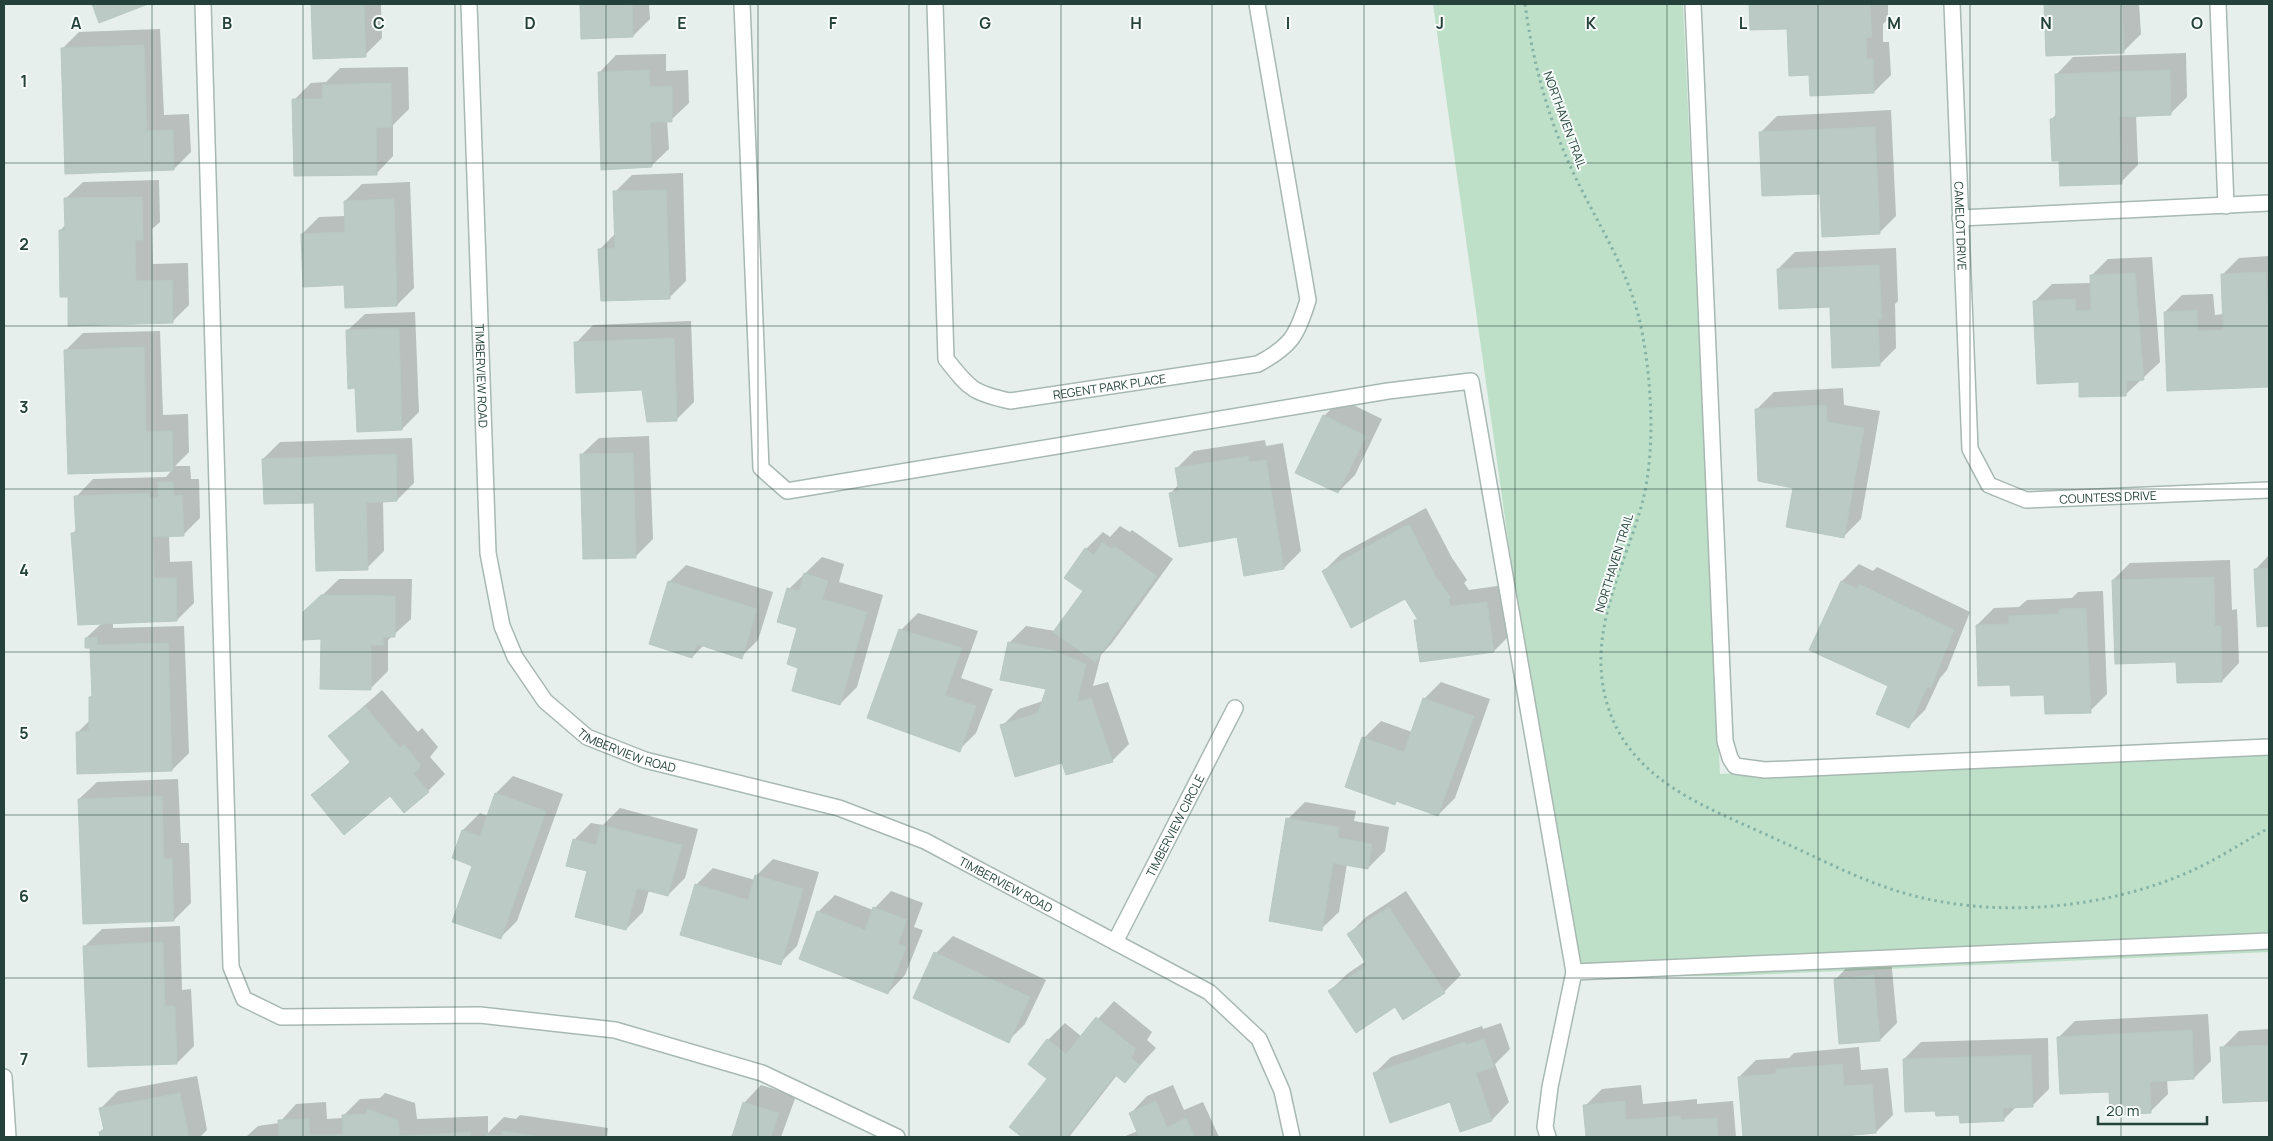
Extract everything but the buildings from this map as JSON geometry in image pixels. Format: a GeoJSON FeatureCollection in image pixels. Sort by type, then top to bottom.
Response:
{"type":"FeatureCollection","features":[{"type":"Feature","properties":{"kind":"street"},"geometry":{"type":"LineString","coordinates":[[203,4],[231,967],[244,999],[281,1017],[480,1015],[615,1030],[762,1073],[897,1137]]}},
{"type":"Feature","properties":{"kind":"street","name":"TIMBERVIEW ROAD"},"geometry":{"type":"LineString","coordinates":[[468,4],[488,553],[502,626],[515,657],[546,701],[586,737],[645,760],[839,808],[925,841],[1209,992],[1259,1039],[1282,1091],[1292,1137]]}},
{"type":"Feature","properties":{"kind":"street"},"geometry":{"type":"LineString","coordinates":[[742,4],[761,468],[787,491],[1388,390],[1471,381],[1574,972],[1550,1087],[1545,1127],[1548,1137]]}},
{"type":"Feature","properties":{"kind":"street","name":"REGENT PARK PLACE"},"geometry":{"type":"LineString","coordinates":[[935,4],[946,359],[969,387],[989,397],[1010,401],[1258,364],[1280,352],[1299,328],[1308,300],[1257,4]]}},
{"type":"Feature","properties":{"kind":"street"},"geometry":{"type":"LineString","coordinates":[[1693,4],[1725,741],[1730,758],[1735,766],[1765,770],[2269,747]]}},
{"type":"Feature","properties":{"kind":"street","name":"CAMELOT DRIVE"},"geometry":{"type":"LineString","coordinates":[[1952,4],[1970,449]]}},
{"type":"Feature","properties":{"kind":"street"},"geometry":{"type":"LineString","coordinates":[[2218,4],[2226,206]]}},
{"type":"Feature","properties":{"kind":"street"},"geometry":{"type":"LineString","coordinates":[[1960,218],[2269,203]]}},
{"type":"Feature","properties":{"kind":"street","name":"COUNTESS DRIVE"},"geometry":{"type":"LineString","coordinates":[[1970,449],[1989,485],[2026,500],[2269,490]]}},
{"type":"Feature","properties":{"kind":"street","name":"TIMBERVIEW CIRCLE"},"geometry":{"type":"LineString","coordinates":[[1115,942],[1235,708]]}},
{"type":"Feature","properties":{"kind":"street"},"geometry":{"type":"LineString","coordinates":[[1574,972],[2269,941]]}},
{"type":"Feature","properties":{"kind":"street"},"geometry":{"type":"LineString","coordinates":[[4,1077],[8,1137]]}},
{"type":"Feature","properties":{"kind":"path","name":"NORTHAVEN TRAIL"},"geometry":{"type":"LineString","coordinates":[[1525,4],[1530,43],[1552,117],[1568,161],[1623,269],[1643,336],[1649,378],[1649,467],[1643,500],[1606,611],[1601,651],[1602,681],[1607,706],[1616,730],[1636,755],[1656,776],[1687,798],[1852,874],[1893,890],[1934,900],[1975,906],[2045,907],[2094,900],[2144,888],[2191,871],[2269,828]]}},
{"type":"Feature","properties":{"kind":"green space"},"geometry":{"type":"Polygon","coordinates":[[[1433,4],[1683,4],[1720,774],[2269,749],[2269,952],[1730,976],[1569,976],[1433,4]]]}}]}
